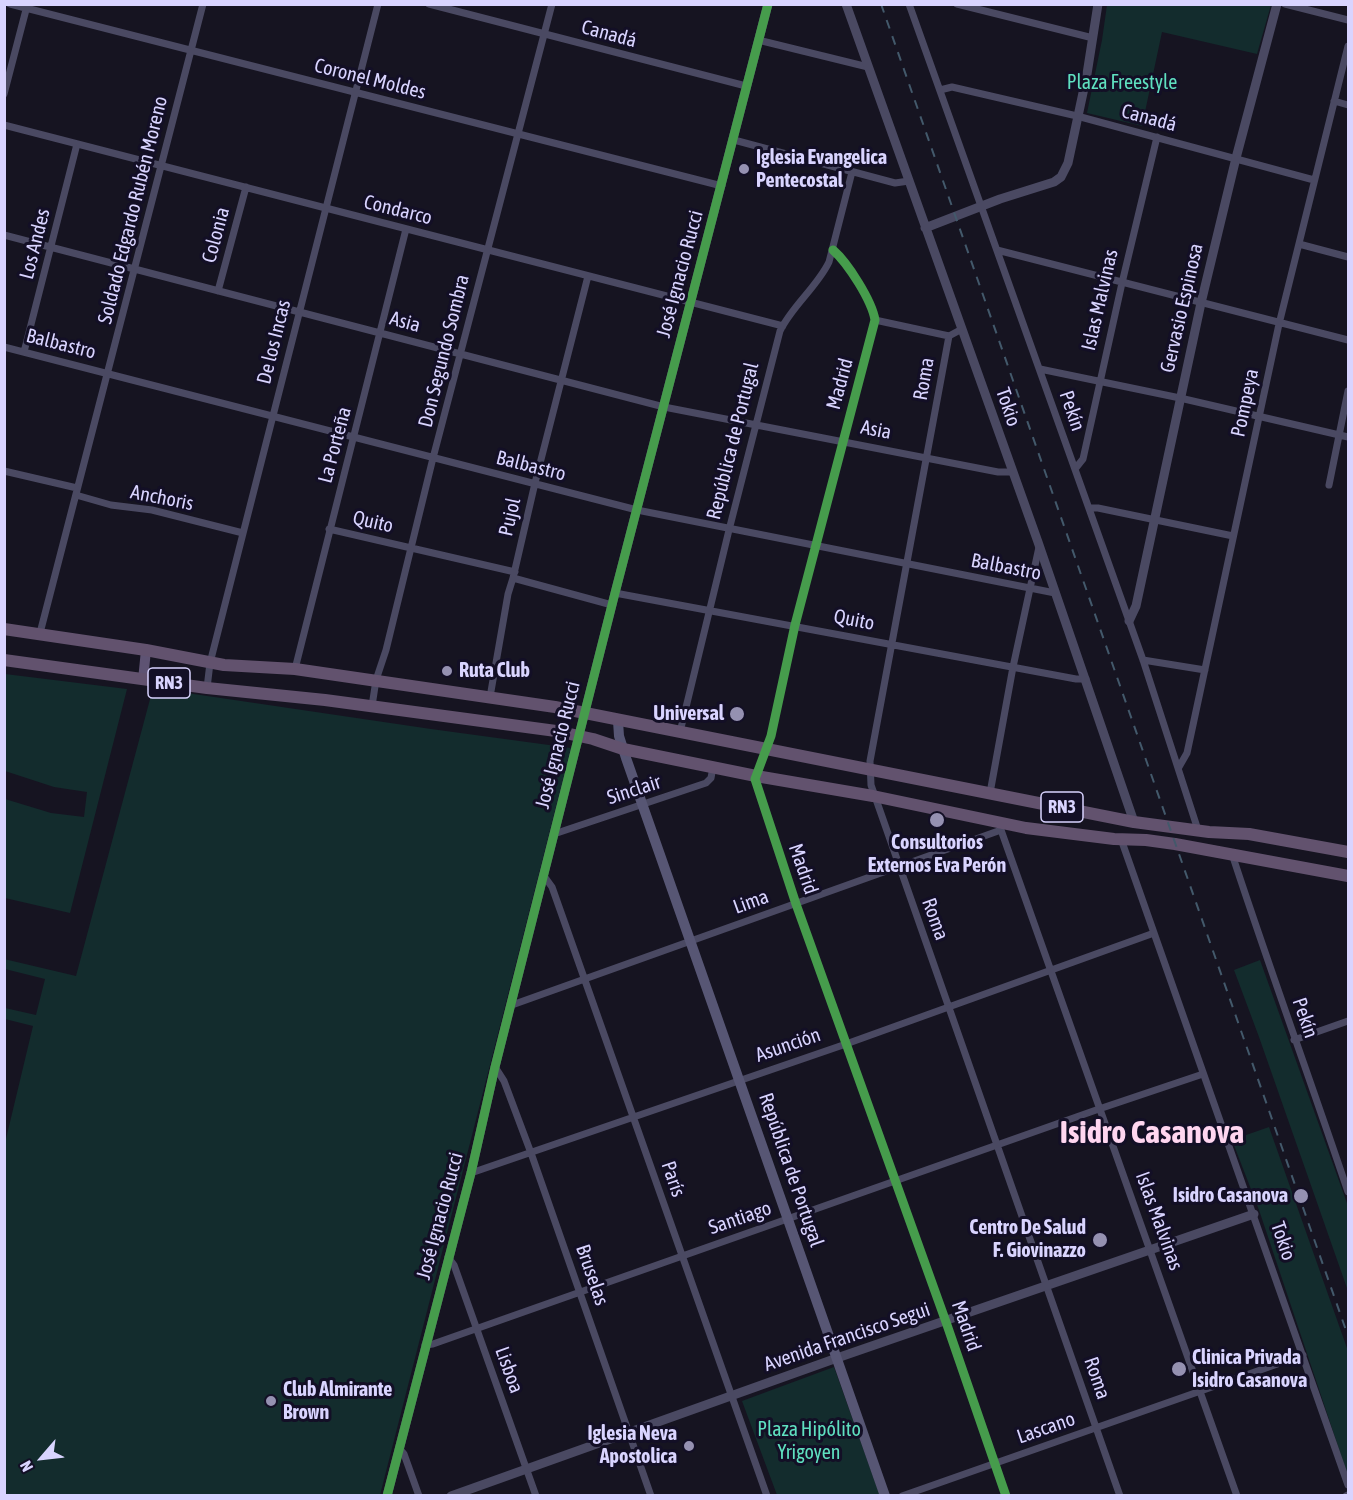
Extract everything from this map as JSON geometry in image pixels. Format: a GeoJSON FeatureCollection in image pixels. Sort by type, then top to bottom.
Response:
{"type":"FeatureCollection","features":[{"type":"Feature","properties":{"kind":"highway","name":"RN3"},"geometry":{"type":"LineString","coordinates":[[4,629],[146,650],[210,663],[295,669],[586,712],[1134,822],[1249,834],[1348,852]]}},
{"type":"Feature","properties":{"kind":"highway","name":"RN3"},"geometry":{"type":"LineString","coordinates":[[4,660],[207,688],[372,704],[580,736],[623,749],[756,776],[873,796],[1002,826],[1146,840],[1348,876]]}},
{"type":"Feature","properties":{"kind":"main road"},"geometry":{"type":"LineString","coordinates":[[143,680],[146,650]]}},
{"type":"Feature","properties":{"kind":"main road","name":"República de Portugal"},"geometry":{"type":"LineString","coordinates":[[618,720],[623,749],[642,805],[885,1496]]}},
{"type":"Feature","properties":{"kind":"street","name":"Coronel Moldes"},"geometry":{"type":"LineString","coordinates":[[10,4],[26,6],[355,93],[722,186]]}},
{"type":"Feature","properties":{"kind":"street","name":"Soldado Edgardo Rubén Moreno"},"geometry":{"type":"LineString","coordinates":[[40,633],[203,4]]}},
{"type":"Feature","properties":{"kind":"street","name":"De los Incas"},"geometry":{"type":"LineString","coordinates":[[207,688],[210,663],[298,311],[378,4]]}},
{"type":"Feature","properties":{"kind":"street","name":"Canadá"},"geometry":{"type":"LineString","coordinates":[[429,4],[746,86]]}},
{"type":"Feature","properties":{"kind":"street","name":"Don Segundo Sombra"},"geometry":{"type":"LineString","coordinates":[[372,704],[376,680],[386,650],[433,458],[552,4]]}},
{"type":"Feature","properties":{"kind":"street","name":"José Ignacio Rucci"},"geometry":{"type":"LineString","coordinates":[[387,1496],[424,1345],[471,1173],[495,1067],[615,593],[768,4]]}},
{"type":"Feature","properties":{"kind":"street","name":"Tokio"},"geometry":{"type":"LineString","coordinates":[[846,4],[1086,678],[1134,822]]}},
{"type":"Feature","properties":{"kind":"street","name":"Pekín"},"geometry":{"type":"LineString","coordinates":[[909,4],[1143,660],[1198,830]]}},
{"type":"Feature","properties":{"kind":"street"},"geometry":{"type":"LineString","coordinates":[[957,4],[1093,38]]}},
{"type":"Feature","properties":{"kind":"street"},"geometry":{"type":"LineString","coordinates":[[925,228],[1000,199],[1054,182],[1061,177],[1068,164],[1098,4]]}},
{"type":"Feature","properties":{"kind":"street","name":"Gervasio Espinosa"},"geometry":{"type":"LineString","coordinates":[[1129,621],[1136,606],[1201,303],[1277,4]]}},
{"type":"Feature","properties":{"kind":"street"},"geometry":{"type":"LineString","coordinates":[[1285,4],[1348,21]]}},
{"type":"Feature","properties":{"kind":"street"},"geometry":{"type":"LineString","coordinates":[[4,93],[26,6]]}},
{"type":"Feature","properties":{"kind":"street"},"geometry":{"type":"LineString","coordinates":[[758,40],[868,67]]}},
{"type":"Feature","properties":{"kind":"street","name":"Pompeya"},"geometry":{"type":"LineString","coordinates":[[1179,766],[1187,753],[1279,324],[1348,46]]}},
{"type":"Feature","properties":{"kind":"street","name":"Canadá"},"geometry":{"type":"LineString","coordinates":[[940,90],[952,87],[1077,116],[1314,180]]}},
{"type":"Feature","properties":{"kind":"street"},"geometry":{"type":"LineString","coordinates":[[1334,101],[1348,105]]}},
{"type":"Feature","properties":{"kind":"street","name":"Condarco"},"geometry":{"type":"LineString","coordinates":[[4,125],[783,326]]}},
{"type":"Feature","properties":{"kind":"street","name":"Islas Malvinas"},"geometry":{"type":"LineString","coordinates":[[1075,469],[1083,459],[1157,137]]}},
{"type":"Feature","properties":{"kind":"street"},"geometry":{"type":"LineString","coordinates":[[734,141],[895,183],[909,181]]}},
{"type":"Feature","properties":{"kind":"street","name":"Los Andes"},"geometry":{"type":"LineString","coordinates":[[24,352],[77,144]]}},
{"type":"Feature","properties":{"kind":"street","name":"República de Portugal"},"geometry":{"type":"LineString","coordinates":[[680,732],[755,425],[783,326],[824,272],[833,250],[852,172]]}},
{"type":"Feature","properties":{"kind":"street","name":"Colonia"},"geometry":{"type":"LineString","coordinates":[[218,291],[246,187]]}},
{"type":"Feature","properties":{"kind":"street","name":"La Porteña"},"geometry":{"type":"LineString","coordinates":[[295,669],[406,229]]}},
{"type":"Feature","properties":{"kind":"street","name":"Asia"},"geometry":{"type":"LineString","coordinates":[[4,235],[664,407],[926,459],[998,472],[1011,472]]}},
{"type":"Feature","properties":{"kind":"street"},"geometry":{"type":"LineString","coordinates":[[1299,244],[1348,258]]}},
{"type":"Feature","properties":{"kind":"street"},"geometry":{"type":"LineString","coordinates":[[833,250],[847,265],[873,309],[875,320],[949,336],[962,329]]}},
{"type":"Feature","properties":{"kind":"street"},"geometry":{"type":"LineString","coordinates":[[997,250],[1348,340]]}},
{"type":"Feature","properties":{"kind":"street","name":"Pujol"},"geometry":{"type":"LineString","coordinates":[[490,697],[507,594],[514,575],[588,276]]}},
{"type":"Feature","properties":{"kind":"street","name":"Madrid"},"geometry":{"type":"LineString","coordinates":[[875,320],[795,625],[767,750],[756,776],[756,785],[1006,1496]]}},
{"type":"Feature","properties":{"kind":"street","name":"Roma"},"geometry":{"type":"LineString","coordinates":[[949,336],[869,770],[873,796],[1120,1496]]}},
{"type":"Feature","properties":{"kind":"street","name":"Balbastro"},"geometry":{"type":"LineString","coordinates":[[4,347],[637,510],[1055,593]]}},
{"type":"Feature","properties":{"kind":"street"},"geometry":{"type":"LineString","coordinates":[[1041,369],[1348,437]]}},
{"type":"Feature","properties":{"kind":"street"},"geometry":{"type":"LineString","coordinates":[[1329,485],[1348,391]]}},
{"type":"Feature","properties":{"kind":"street","name":"Anchoris"},"geometry":{"type":"LineString","coordinates":[[4,471],[76,491],[111,505],[152,510],[243,533]]}},
{"type":"Feature","properties":{"kind":"street"},"geometry":{"type":"LineString","coordinates":[[1089,508],[1233,536]]}},
{"type":"Feature","properties":{"kind":"street","name":"Quito"},"geometry":{"type":"LineString","coordinates":[[329,529],[514,575],[612,605]]}},
{"type":"Feature","properties":{"kind":"street"},"geometry":{"type":"LineString","coordinates":[[990,793],[1013,667],[1039,548]]}},
{"type":"Feature","properties":{"kind":"street","name":"Quito"},"geometry":{"type":"LineString","coordinates":[[615,593],[1076,679],[1086,678]]}},
{"type":"Feature","properties":{"kind":"street"},"geometry":{"type":"LineString","coordinates":[[1143,660],[1205,670]]}},
{"type":"Feature","properties":{"kind":"street","name":"Sinclair"},"geometry":{"type":"LineString","coordinates":[[554,834],[706,783],[711,778],[713,767]]}},
{"type":"Feature","properties":{"kind":"street","name":"Islas Malvinas"},"geometry":{"type":"LineString","coordinates":[[1002,826],[1099,1109],[1237,1496]]}},
{"type":"Feature","properties":{"kind":"street","name":"Lima"},"geometry":{"type":"LineString","coordinates":[[512,1005],[899,867],[1002,826]]}},
{"type":"Feature","properties":{"kind":"street","name":"Tokio"},"geometry":{"type":"LineString","coordinates":[[1121,839],[1348,1485]]}},
{"type":"Feature","properties":{"kind":"street","name":"Pekín"},"geometry":{"type":"LineString","coordinates":[[1232,854],[1294,1040],[1348,1186]]}},
{"type":"Feature","properties":{"kind":"street","name":"París"},"geometry":{"type":"LineString","coordinates":[[544,876],[552,886],[586,978],[767,1496]]}},
{"type":"Feature","properties":{"kind":"street","name":"Asunción"},"geometry":{"type":"LineString","coordinates":[[471,1173],[846,1044],[1154,933]]}},
{"type":"Feature","properties":{"kind":"street"},"geometry":{"type":"LineString","coordinates":[[1294,1040],[1348,1021]]}},
{"type":"Feature","properties":{"kind":"street","name":"Bruselas"},"geometry":{"type":"LineString","coordinates":[[495,1067],[504,1080],[531,1153],[651,1496]]}},
{"type":"Feature","properties":{"kind":"street","name":"Santiago"},"geometry":{"type":"LineString","coordinates":[[424,1345],[434,1344],[1203,1074]]}},
{"type":"Feature","properties":{"kind":"street","name":"Avenida Francisco Segui"},"geometry":{"type":"LineString","coordinates":[[451,1496],[837,1358],[1254,1214]]}},
{"type":"Feature","properties":{"kind":"street","name":"Lisboa"},"geometry":{"type":"LineString","coordinates":[[448,1257],[454,1265],[536,1496]]}},
{"type":"Feature","properties":{"kind":"street","name":"Lascano"},"geometry":{"type":"LineString","coordinates":[[902,1496],[1303,1355]]}},
{"type":"Feature","properties":{"kind":"street"},"geometry":{"type":"LineString","coordinates":[[399,1448],[404,1454],[419,1496]]}},
{"type":"Feature","properties":{"kind":"green space","name":"Plaza Freestyle"},"geometry":{"type":"Polygon","coordinates":[[[1107,4],[1271,5],[1257,54],[1162,32],[1142,126],[1087,113],[1107,4]]]}},
{"type":"Feature","properties":{"kind":"green space"},"geometry":{"type":"Polygon","coordinates":[[[5,674],[127,689],[70,913],[5,898],[5,799],[51,813],[84,817],[87,792],[54,787],[5,771],[5,674]]]}},
{"type":"Feature","properties":{"kind":"green space"},"geometry":{"type":"Polygon","coordinates":[[[153,688],[571,748],[380,1495],[5,1495],[5,1143],[33,1026],[5,1019],[5,1008],[36,1015],[45,979],[5,969],[4,959],[76,976],[153,688]]]}},
{"type":"Feature","properties":{"kind":"green space"},"geometry":{"type":"Polygon","coordinates":[[[1260,960],[1348,1206],[1348,1291],[1234,970],[1260,960]]]}},
{"type":"Feature","properties":{"kind":"green space"},"geometry":{"type":"Polygon","coordinates":[[[1269,1127],[1348,1351],[1348,1476],[1259,1210],[1232,1140],[1269,1127]]]}},
{"type":"Feature","properties":{"kind":"green space","name":"Plaza Hipólito Yrigoyen"},"geometry":{"type":"Polygon","coordinates":[[[834,1367],[880,1496],[777,1495],[742,1401],[834,1367]]]}},
{"type":"Feature","properties":{"kind":"railway"},"geometry":{"type":"LineString","coordinates":[[881,4],[1348,1336]]}},
{"type":"Feature","properties":{"kind":"cycle path"},"geometry":{"type":"LineString","coordinates":[[387,1496],[471,1173],[495,1067],[615,593],[768,4]]}},
{"type":"Feature","properties":{"kind":"cycle path"},"geometry":{"type":"LineString","coordinates":[[833,250],[858,283],[875,320],[795,625],[771,736],[755,779],[796,904],[1006,1496]]}},
{"type":"Feature","properties":{"kind":"place","name":"Iglesia Evangelica Pentecostal"},"geometry":{"type":"Point","coordinates":[744,169]}},
{"type":"Feature","properties":{"kind":"place","name":"Ruta Club"},"geometry":{"type":"Point","coordinates":[447,671]}},
{"type":"Feature","properties":{"kind":"place","name":"Universal"},"geometry":{"type":"Point","coordinates":[737,714]}},
{"type":"Feature","properties":{"kind":"place","name":"Consultorios Externos Eva Perón"},"geometry":{"type":"Point","coordinates":[937,820]}},
{"type":"Feature","properties":{"kind":"place","name":"Isidro Casanova"},"geometry":{"type":"Point","coordinates":[1301,1196]}},
{"type":"Feature","properties":{"kind":"place","name":"Centro De Salud F. Giovinazzo"},"geometry":{"type":"Point","coordinates":[1100,1240]}},
{"type":"Feature","properties":{"kind":"place","name":"Clinica Privada Isidro Casanova"},"geometry":{"type":"Point","coordinates":[1179,1369]}},
{"type":"Feature","properties":{"kind":"place","name":"Club Almirante Brown"},"geometry":{"type":"Point","coordinates":[271,1401]}},
{"type":"Feature","properties":{"kind":"place","name":"Iglesia Neva Apostolica"},"geometry":{"type":"Point","coordinates":[689,1446]}},
{"type":"Feature","properties":{"kind":"district","name":"Isidro Casanova"},"geometry":{"type":"Point","coordinates":[1152,1133]}}]}
